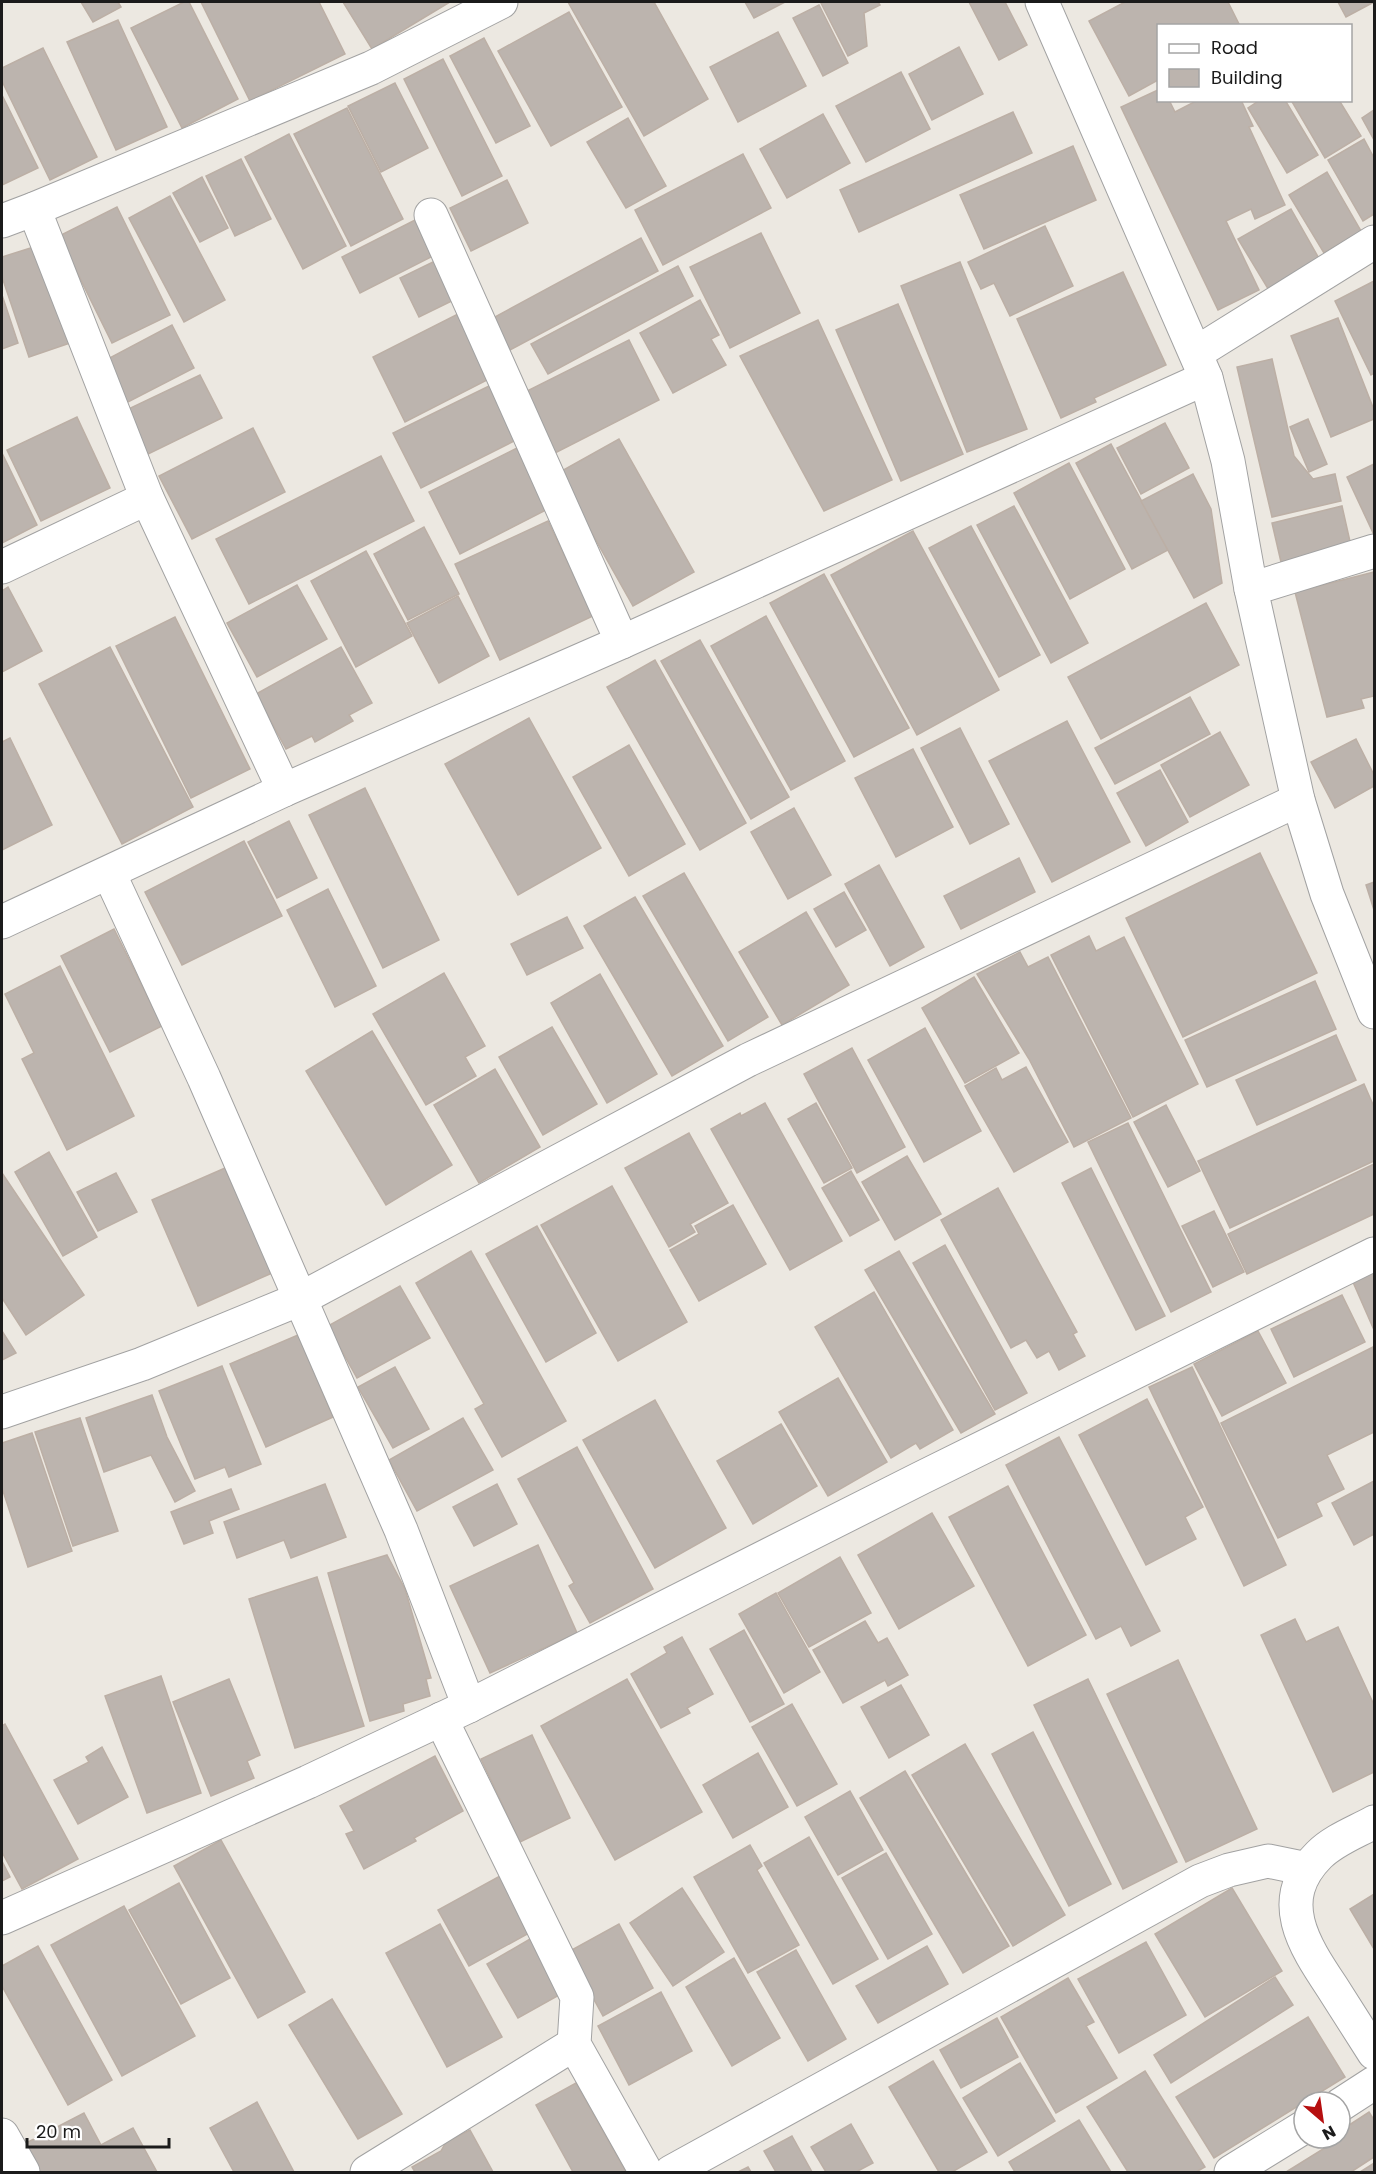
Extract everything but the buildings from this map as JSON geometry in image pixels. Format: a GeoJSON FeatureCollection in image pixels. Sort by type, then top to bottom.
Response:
{"type":"FeatureCollection","features":[{"type":"Feature","properties":{"kind":"street"},"geometry":{"type":"LineString","coordinates":[[2,221],[371,68],[501,2]]}},
{"type":"Feature","properties":{"kind":"street"},"geometry":{"type":"LineString","coordinates":[[1042,2],[1201,366],[1228,461],[1251,589],[1298,800],[1327,894],[1366,966],[1374,1012]]}},
{"type":"Feature","properties":{"kind":"street"},"geometry":{"type":"LineString","coordinates":[[34,209],[147,498],[284,790]]}},
{"type":"Feature","properties":{"kind":"street"},"geometry":{"type":"LineString","coordinates":[[431,215],[622,642]]}},
{"type":"Feature","properties":{"kind":"street"},"geometry":{"type":"LineString","coordinates":[[2,922],[284,790],[622,642],[1201,366],[1374,242]]}},
{"type":"Feature","properties":{"kind":"street"},"geometry":{"type":"LineString","coordinates":[[2,567],[147,498]]}},
{"type":"Feature","properties":{"kind":"street"},"geometry":{"type":"LineString","coordinates":[[1251,589],[1374,551]]}},
{"type":"Feature","properties":{"kind":"street"},"geometry":{"type":"LineString","coordinates":[[2,1412],[142,1364],[300,1299],[748,1060],[1298,800]]}},
{"type":"Feature","properties":{"kind":"street"},"geometry":{"type":"LineString","coordinates":[[109,873],[204,1078],[401,1530],[455,1712],[577,1996],[574,2044],[646,2172]]}},
{"type":"Feature","properties":{"kind":"street"},"geometry":{"type":"LineString","coordinates":[[2,1918],[308,1782],[455,1712],[1374,1254]]}},
{"type":"Feature","properties":{"kind":"street"},"geometry":{"type":"LineString","coordinates":[[1374,1822],[1336,1842],[1320,1854],[1307,1869],[1299,1888],[1296,1909],[1298,1930],[1307,1949],[1374,2053]]}},
{"type":"Feature","properties":{"kind":"street"},"geometry":{"type":"LineString","coordinates":[[671,2172],[1200,1881],[1229,1870],[1268,1861],[1307,1869]]}},
{"type":"Feature","properties":{"kind":"street"},"geometry":{"type":"LineString","coordinates":[[367,2172],[574,2044]]}},
{"type":"Feature","properties":{"kind":"street"},"geometry":{"type":"LineString","coordinates":[[1352,2097],[1374,2083]]}},
{"type":"Feature","properties":{"kind":"street"},"geometry":{"type":"LineString","coordinates":[[1231,2172],[1292,2134]]}},
{"type":"Feature","properties":{"kind":"street"},"geometry":{"type":"LineString","coordinates":[[2,2135],[22,2172]]}}]}
